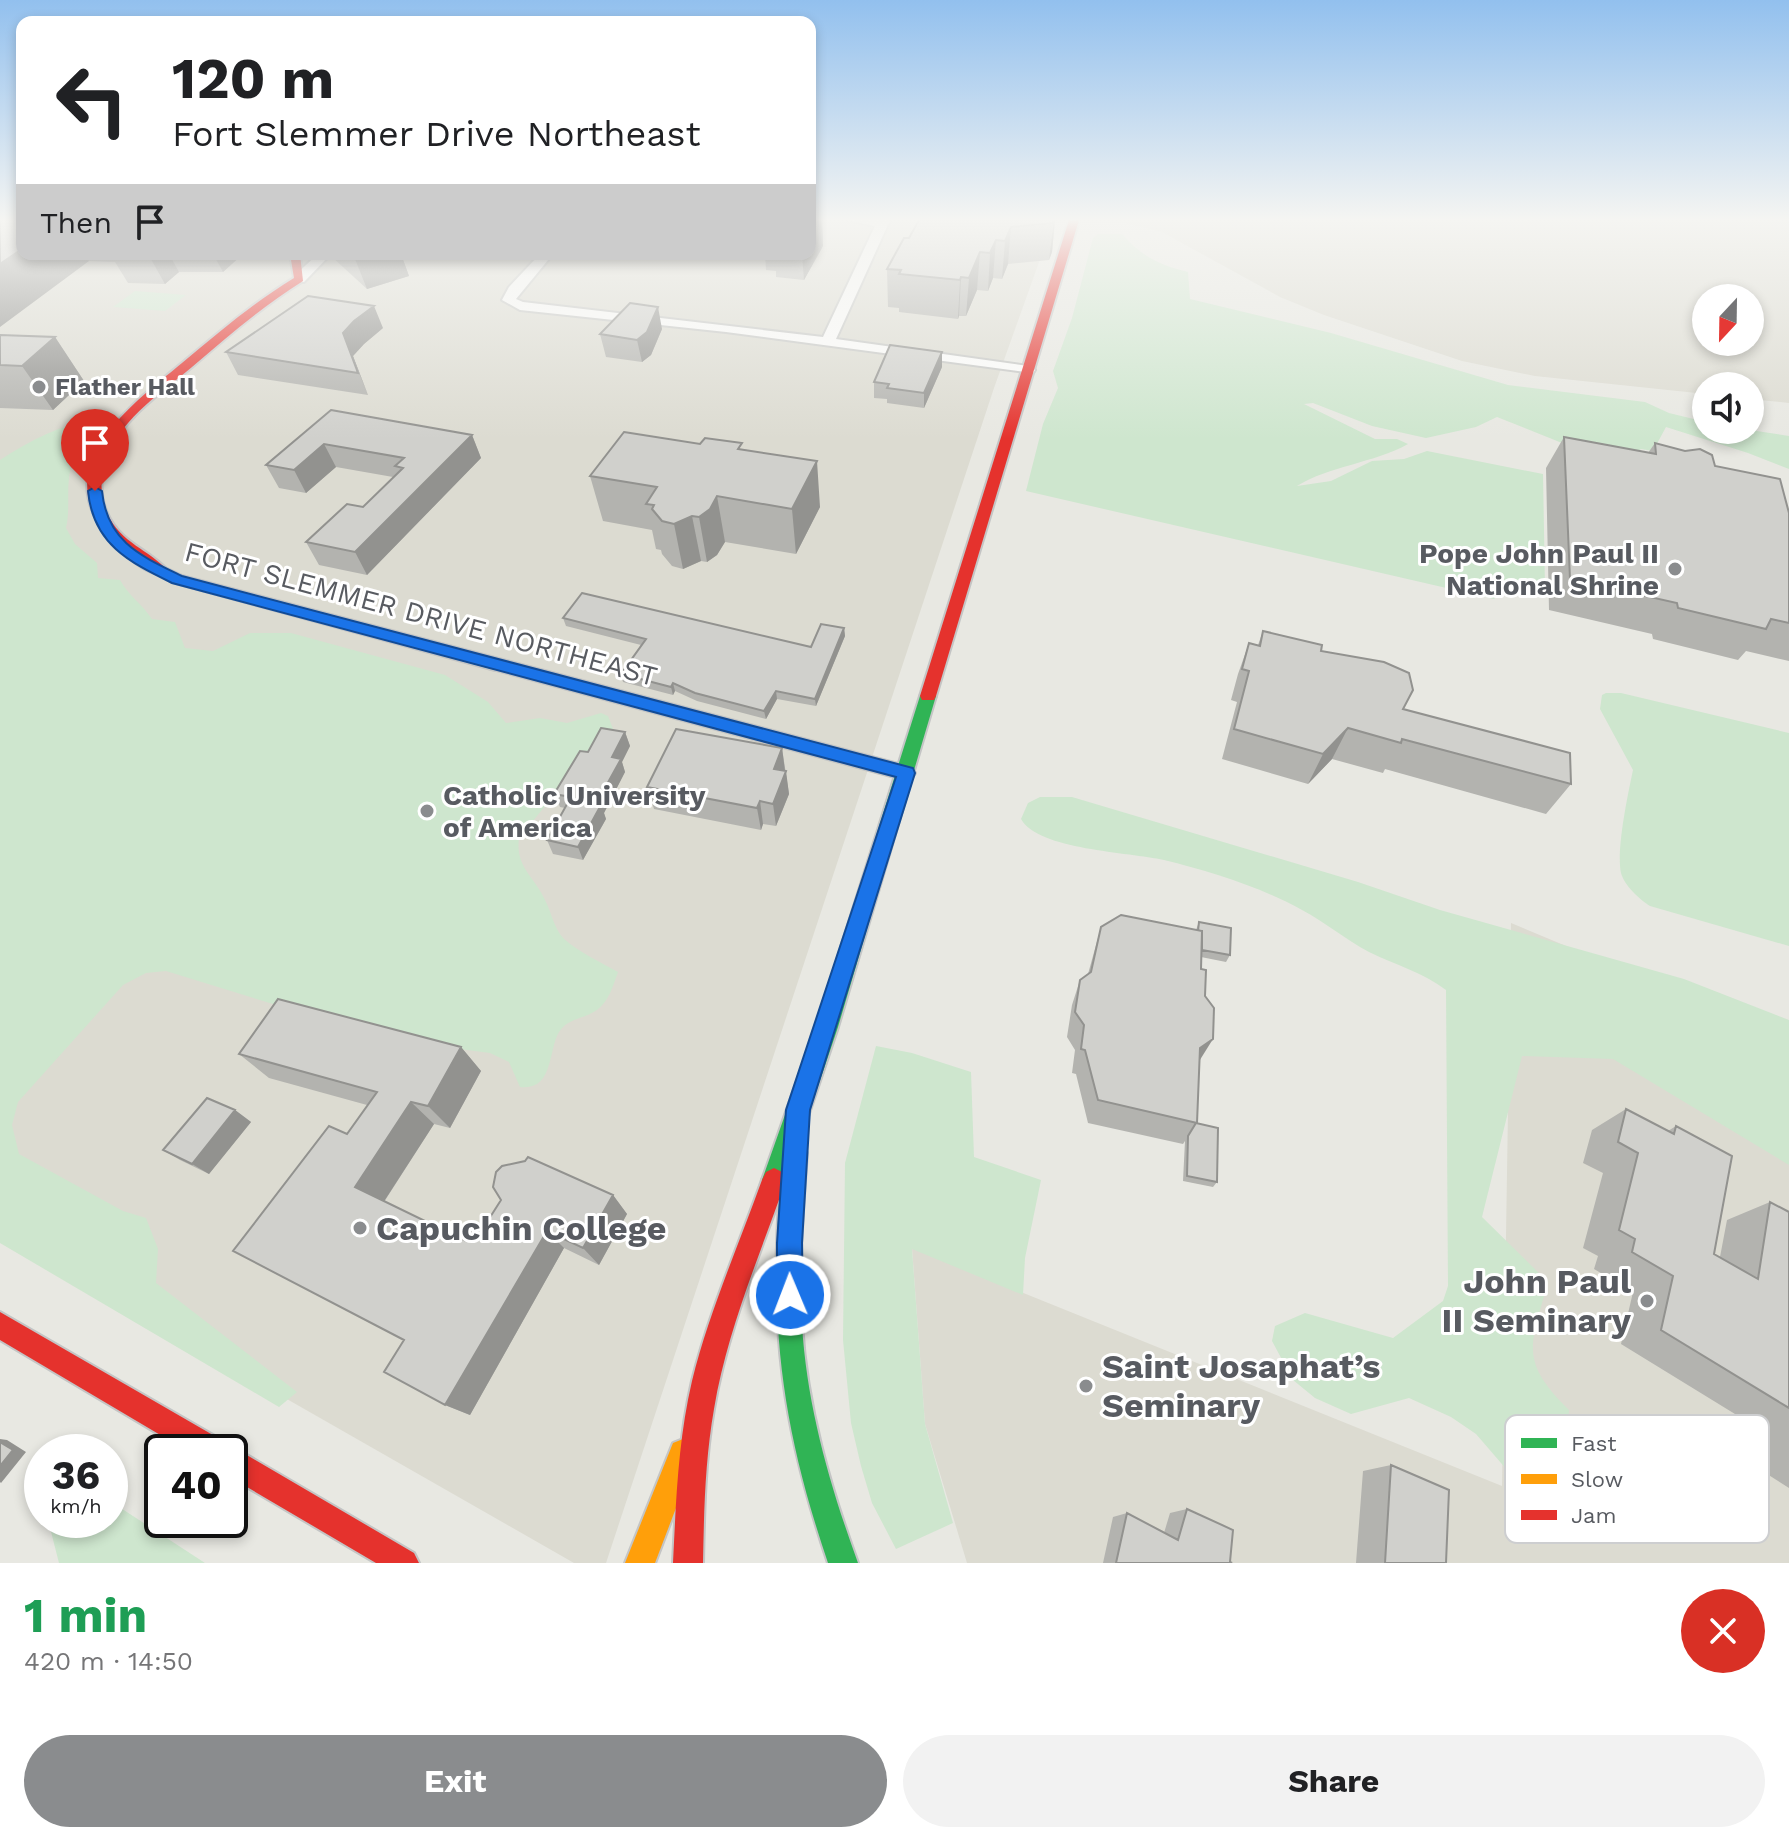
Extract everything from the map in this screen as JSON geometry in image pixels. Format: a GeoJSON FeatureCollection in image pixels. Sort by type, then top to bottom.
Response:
{"type":"FeatureCollection","features":[{"type":"Feature","properties":{"kind":"street","name":"FORT SLEMMER DRIVE NORTHEAST"},"geometry":{"type":"LineString","coordinates":[[274,293],[172,378],[120,425],[107,444],[97,464],[97,513],[112,538],[137,560],[177,579],[906,773]]}},
{"type":"Feature","properties":{"kind":"street"},"geometry":{"type":"LineString","coordinates":[[513,293],[509,300],[520,306],[1028,370]]}},
{"type":"Feature","properties":{"kind":"street"},"geometry":{"type":"LineString","coordinates":[[827,343],[851,293]]}},
{"type":"Feature","properties":{"kind":"street"},"geometry":{"type":"LineString","coordinates":[[640,1563],[700,1409],[718,1340],[798,1110],[906,773],[1052,293]]}},
{"type":"Feature","properties":{"kind":"street"},"geometry":{"type":"LineString","coordinates":[[798,1110],[789,1243],[794,1378],[819,1489],[843,1563]]}},
{"type":"Feature","properties":{"kind":"street"},"geometry":{"type":"LineString","coordinates":[[0,1325],[185,1434]]}},
{"type":"Feature","properties":{"kind":"street"},"geometry":{"type":"LineString","coordinates":[[688,1563],[691,1487],[700,1409]]}},
{"type":"Feature","properties":{"kind":"street"},"geometry":{"type":"LineString","coordinates":[[248,1472],[404,1563]]}},
{"type":"Feature","properties":{"kind":"shaded area","name":"Catholic University of America"},"geometry":{"type":"Polygon","coordinates":[[[0,293],[1028,293],[606,1563],[574,1563],[0,1235],[0,293]]]}},
{"type":"Feature","properties":{"kind":"shaded area"},"geometry":{"type":"Polygon","coordinates":[[[1273,293],[1692,293],[1692,356],[1764,356],[1764,293],[1789,293],[1789,403],[1764,400],[1764,372],[1692,372],[1692,393],[1535,376],[1462,361],[1324,315],[1273,293]]]}},
{"type":"Feature","properties":{"kind":"shaded area"},"geometry":{"type":"Polygon","coordinates":[[[1511,923],[1789,1039],[1789,1563],[967,1563],[925,1424],[912,1248],[1502,1486],[1511,923]]]}},
{"type":"Feature","properties":{"kind":"green space"},"geometry":{"type":"Polygon","coordinates":[[[132,293],[186,295],[165,311],[113,307],[132,293]]]}},
{"type":"Feature","properties":{"kind":"green space"},"geometry":{"type":"Polygon","coordinates":[[[1079,293],[1190,293],[1190,299],[1331,333],[1508,385],[1645,402],[1692,419],[1692,435],[1666,427],[1653,451],[1641,449],[1636,453],[1577,449],[1497,417],[1476,427],[1426,438],[1372,426],[1313,403],[1304,404],[1375,439],[1397,439],[1408,444],[1297,486],[1331,481],[1372,461],[1404,459],[1427,451],[1543,474],[1545,587],[1512,589],[1494,599],[1026,491],[1043,424],[1058,388],[1053,371],[1079,293]]]}},
{"type":"Feature","properties":{"kind":"green space"},"geometry":{"type":"Polygon","coordinates":[[[97,417],[108,419],[74,462],[68,484],[66,528],[75,544],[97,563],[98,578],[120,580],[152,619],[175,622],[185,648],[213,651],[250,633],[291,633],[445,675],[488,702],[506,723],[540,718],[567,723],[601,713],[608,716],[615,734],[582,761],[519,838],[520,857],[541,892],[560,934],[576,948],[618,972],[605,1002],[559,1032],[548,1068],[539,1083],[520,1087],[509,1062],[490,1053],[437,1046],[273,1004],[166,971],[146,973],[123,985],[18,1102],[12,1125],[19,1154],[123,1211],[146,1218],[158,1249],[156,1283],[297,1392],[279,1407],[0,1243],[0,460],[47,434],[97,417]]]}},
{"type":"Feature","properties":{"kind":"green space"},"geometry":{"type":"Polygon","coordinates":[[[1764,432],[1789,436],[1789,469],[1720,444],[1764,444],[1764,432]]]}},
{"type":"Feature","properties":{"kind":"green space"},"geometry":{"type":"Polygon","coordinates":[[[1621,693],[1789,733],[1789,946],[1650,906],[1625,882],[1621,873],[1620,851],[1633,770],[1600,709],[1602,695],[1621,693]]]}},
{"type":"Feature","properties":{"kind":"green space"},"geometry":{"type":"Polygon","coordinates":[[[1040,797],[1072,797],[1358,882],[1440,910],[1684,979],[1789,1020],[1789,1165],[1613,1059],[1522,1056],[1482,1217],[1548,1282],[1534,1337],[1535,1364],[1553,1393],[1569,1410],[1569,1415],[1505,1415],[1505,1468],[1476,1434],[1451,1417],[1409,1398],[1351,1414],[1315,1398],[1293,1380],[1272,1341],[1275,1326],[1305,1313],[1393,1338],[1443,1301],[1448,1286],[1446,990],[1418,973],[1369,952],[1302,910],[1252,887],[1164,860],[1086,848],[1046,837],[1021,819],[1028,803],[1040,797]]]}},
{"type":"Feature","properties":{"kind":"green space"},"geometry":{"type":"Polygon","coordinates":[[[876,1046],[912,1053],[971,1072],[974,1157],[1041,1180],[1025,1258],[1023,1295],[912,1249],[925,1424],[953,1523],[896,1549],[872,1503],[861,1466],[851,1423],[843,1340],[845,1163],[876,1046]]]}},
{"type":"Feature","properties":{"kind":"green space"},"geometry":{"type":"Polygon","coordinates":[[[128,1513],[144,1523],[144,1538],[167,1538],[205,1563],[59,1563],[53,1538],[128,1538],[128,1513]]]}},
{"type":"Feature","properties":{"kind":"building"},"geometry":{"type":"Polygon","coordinates":[[[308,296],[374,306],[343,333],[358,373],[226,352],[308,296]]]}},
{"type":"Feature","properties":{"kind":"building"},"geometry":{"type":"Polygon","coordinates":[[[630,303],[658,307],[647,332],[637,340],[600,334],[630,303]]]}},
{"type":"Feature","properties":{"kind":"building"},"geometry":{"type":"Polygon","coordinates":[[[0,335],[55,337],[22,366],[0,365],[0,335]]]}},
{"type":"Feature","properties":{"kind":"building"},"geometry":{"type":"Polygon","coordinates":[[[890,345],[942,352],[924,393],[887,388],[889,384],[874,382],[890,345]]]}},
{"type":"Feature","properties":{"kind":"building"},"geometry":{"type":"Polygon","coordinates":[[[331,410],[472,435],[355,552],[306,542],[347,504],[363,507],[403,468],[395,466],[404,458],[324,444],[294,470],[266,465],[331,410]]]}},
{"type":"Feature","properties":{"kind":"building"},"geometry":{"type":"Polygon","coordinates":[[[624,432],[700,444],[705,438],[742,443],[738,449],[817,461],[792,509],[717,496],[710,509],[699,517],[692,516],[674,524],[662,521],[652,509],[654,505],[646,504],[657,487],[590,476],[624,432]]]}},
{"type":"Feature","properties":{"kind":"building"},"geometry":{"type":"Polygon","coordinates":[[[1564,437],[1656,454],[1655,443],[1685,451],[1700,449],[1712,455],[1715,466],[1780,479],[1789,513],[1789,623],[1771,619],[1766,629],[1678,608],[1677,603],[1570,579],[1564,437]]]}},
{"type":"Feature","properties":{"kind":"building"},"geometry":{"type":"Polygon","coordinates":[[[582,593],[811,647],[821,624],[844,628],[815,699],[776,691],[764,711],[695,693],[673,683],[671,687],[621,674],[646,639],[563,618],[582,593]]]}},
{"type":"Feature","properties":{"kind":"building"},"geometry":{"type":"Polygon","coordinates":[[[1263,631],[1322,645],[1321,651],[1384,662],[1409,673],[1413,690],[1403,709],[1570,753],[1571,784],[1402,739],[1401,743],[1348,728],[1323,754],[1234,729],[1249,671],[1242,669],[1249,643],[1260,646],[1263,631]]]}},
{"type":"Feature","properties":{"kind":"building"},"geometry":{"type":"Polygon","coordinates":[[[601,728],[625,732],[612,757],[621,759],[596,804],[601,805],[578,847],[547,840],[571,797],[554,794],[580,751],[588,752],[601,728]]]}},
{"type":"Feature","properties":{"kind":"building"},"geometry":{"type":"Polygon","coordinates":[[[676,729],[782,748],[774,769],[786,771],[773,804],[760,801],[757,808],[647,787],[676,729]]]}},
{"type":"Feature","properties":{"kind":"building"},"geometry":{"type":"Polygon","coordinates":[[[1121,915],[1202,931],[1201,969],[1206,970],[1205,996],[1214,1008],[1213,1039],[1200,1048],[1197,1123],[1098,1100],[1085,1050],[1081,1049],[1084,1025],[1075,1012],[1080,980],[1091,972],[1101,927],[1121,915]]]}},
{"type":"Feature","properties":{"kind":"building"},"geometry":{"type":"Polygon","coordinates":[[[1199,922],[1231,928],[1230,955],[1202,950],[1199,922]]]}},
{"type":"Feature","properties":{"kind":"building","name":"Capuchin College"},"geometry":{"type":"Polygon","coordinates":[[[278,999],[461,1047],[428,1106],[411,1102],[355,1187],[466,1241],[473,1230],[480,1233],[501,1200],[493,1187],[496,1172],[502,1166],[525,1161],[528,1157],[613,1195],[583,1248],[547,1231],[445,1405],[384,1372],[404,1340],[233,1251],[329,1126],[347,1134],[377,1092],[239,1054],[278,999]]]}},
{"type":"Feature","properties":{"kind":"building"},"geometry":{"type":"Polygon","coordinates":[[[207,1098],[235,1110],[192,1164],[163,1150],[207,1098]]]}},
{"type":"Feature","properties":{"kind":"building"},"geometry":{"type":"Polygon","coordinates":[[[1626,1109],[1674,1134],[1676,1126],[1732,1156],[1714,1254],[1758,1279],[1770,1202],[1789,1212],[1789,1408],[1661,1330],[1673,1276],[1632,1252],[1635,1239],[1619,1230],[1638,1153],[1618,1142],[1626,1109]]]}},
{"type":"Feature","properties":{"kind":"building"},"geometry":{"type":"Polygon","coordinates":[[[1196,1123],[1218,1128],[1217,1182],[1187,1176],[1188,1136],[1196,1123]]]}},
{"type":"Feature","properties":{"kind":"building"},"geometry":{"type":"Polygon","coordinates":[[[0,1442],[13,1450],[0,1466],[0,1442]]]}},
{"type":"Feature","properties":{"kind":"building"},"geometry":{"type":"Polygon","coordinates":[[[1391,1465],[1449,1490],[1446,1563],[1385,1563],[1391,1465]]]}},
{"type":"Feature","properties":{"kind":"building"},"geometry":{"type":"Polygon","coordinates":[[[1187,1509],[1233,1530],[1232,1563],[1116,1563],[1127,1513],[1178,1540],[1187,1509]]]}},
{"type":"Feature","properties":{"kind":"traffic: fast"},"geometry":{"type":"LineString","coordinates":[[161,571],[177,579],[495,664]]}},
{"type":"Feature","properties":{"kind":"traffic: fast"},"geometry":{"type":"LineString","coordinates":[[774,1180],[827,1027],[928,696]]}},
{"type":"Feature","properties":{"kind":"traffic: fast"},"geometry":{"type":"LineString","coordinates":[[795,1153],[788,1282],[792,1355],[807,1446],[843,1563]]}},
{"type":"Feature","properties":{"kind":"traffic: slow"},"geometry":{"type":"LineString","coordinates":[[640,1563],[683,1453]]}},
{"type":"Feature","properties":{"kind":"traffic: jam"},"geometry":{"type":"LineString","coordinates":[[161,571],[124,545],[100,513],[95,494],[95,475],[101,454],[114,432],[149,397],[241,319],[277,293]]}},
{"type":"Feature","properties":{"kind":"traffic: jam"},"geometry":{"type":"LineString","coordinates":[[928,696],[1052,293]]}},
{"type":"Feature","properties":{"kind":"traffic: jam"},"geometry":{"type":"LineString","coordinates":[[495,664],[906,773]]}},
{"type":"Feature","properties":{"kind":"traffic: jam"},"geometry":{"type":"LineString","coordinates":[[688,1563],[691,1486],[706,1380],[723,1322],[774,1180]]}},
{"type":"Feature","properties":{"kind":"traffic: jam"},"geometry":{"type":"LineString","coordinates":[[0,1325],[185,1434]]}},
{"type":"Feature","properties":{"kind":"traffic: jam"},"geometry":{"type":"LineString","coordinates":[[248,1472],[404,1563]]}},
{"type":"Feature","properties":{"kind":"place","name":"Flather Hall"},"geometry":{"type":"Point","coordinates":[39,387]}},
{"type":"Feature","properties":{"kind":"place","name":"Pope John Paul II National Shrine"},"geometry":{"type":"Point","coordinates":[1675,569]}},
{"type":"Feature","properties":{"kind":"place","name":"Catholic University of America"},"geometry":{"type":"Point","coordinates":[427,811]}},
{"type":"Feature","properties":{"kind":"place","name":"Capuchin College"},"geometry":{"type":"Point","coordinates":[360,1228]}},
{"type":"Feature","properties":{"kind":"place","name":"John Paul II Seminary"},"geometry":{"type":"Point","coordinates":[1647,1301]}},
{"type":"Feature","properties":{"kind":"place","name":"Saint Josaphat’s Seminary"},"geometry":{"type":"Point","coordinates":[1086,1386]}},
{"type":"Feature","properties":{"kind":"route"},"geometry":{"type":"LineString","coordinates":[[95,491],[97,513],[112,538],[137,560],[177,579],[906,773],[798,1110],[789,1243],[790,1295]]}}]}
